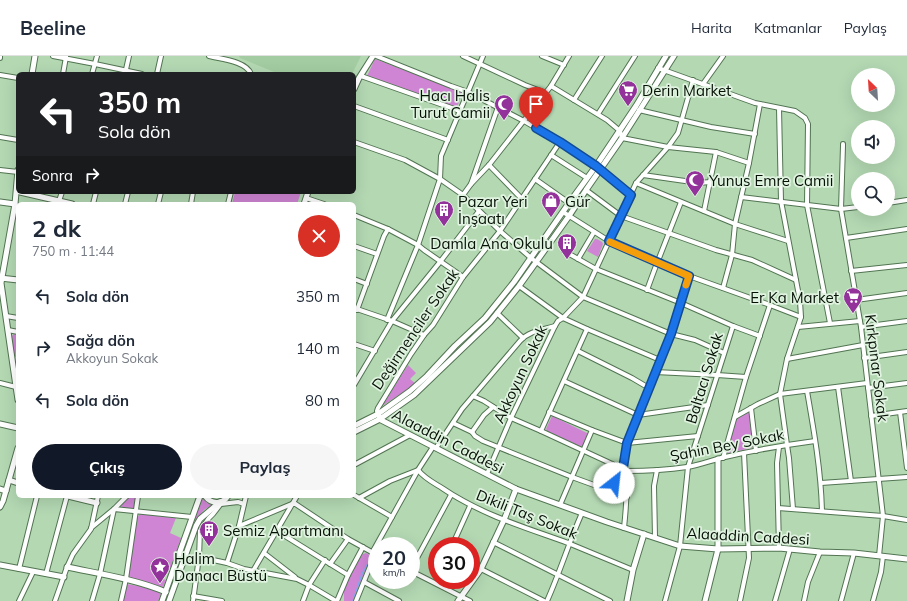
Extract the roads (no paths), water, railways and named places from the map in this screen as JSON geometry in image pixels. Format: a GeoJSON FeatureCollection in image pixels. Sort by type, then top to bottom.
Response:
{"type":"FeatureCollection","features":[{"type":"Feature","properties":{"kind":"street"},"geometry":{"type":"LineString","coordinates":[[32,72],[36,56]]}},
{"type":"Feature","properties":{"kind":"street"},"geometry":{"type":"LineString","coordinates":[[53,56],[65,57],[125,72],[129,56]]}},
{"type":"Feature","properties":{"kind":"street"},"geometry":{"type":"LineString","coordinates":[[93,72],[97,56]]}},
{"type":"Feature","properties":{"kind":"street"},"geometry":{"type":"LineString","coordinates":[[157,72],[161,56]]}},
{"type":"Feature","properties":{"kind":"street"},"geometry":{"type":"LineString","coordinates":[[209,56],[236,62],[246,67],[250,72]]}},
{"type":"Feature","properties":{"kind":"street"},"geometry":{"type":"LineString","coordinates":[[232,56],[236,62]]}},
{"type":"Feature","properties":{"kind":"street"},"geometry":{"type":"LineString","coordinates":[[356,85],[374,56],[468,92],[524,121],[560,142],[598,168],[631,195]]}},
{"type":"Feature","properties":{"kind":"street"},"geometry":{"type":"LineString","coordinates":[[463,56],[546,93]]}},
{"type":"Feature","properties":{"kind":"street"},"geometry":{"type":"LineString","coordinates":[[387,320],[418,245],[440,179],[441,156],[483,56]]}},
{"type":"Feature","properties":{"kind":"street"},"geometry":{"type":"LineString","coordinates":[[542,56],[564,65]]}},
{"type":"Feature","properties":{"kind":"street"},"geometry":{"type":"LineString","coordinates":[[463,196],[471,184],[489,165],[546,93],[569,56]]}},
{"type":"Feature","properties":{"kind":"street"},"geometry":{"type":"LineString","coordinates":[[574,100],[602,56]]}},
{"type":"Feature","properties":{"kind":"street"},"geometry":{"type":"LineString","coordinates":[[598,114],[635,56]]}},
{"type":"Feature","properties":{"kind":"street"},"geometry":{"type":"LineString","coordinates":[[356,425],[379,416],[410,391],[485,318],[514,282],[587,178],[598,168],[622,138],[661,69],[666,56]]}},
{"type":"Feature","properties":{"kind":"street"},"geometry":{"type":"LineString","coordinates":[[356,431],[414,395],[490,322],[569,216],[636,106],[661,69],[674,56]]}},
{"type":"Feature","properties":{"kind":"street"},"geometry":{"type":"LineString","coordinates":[[703,84],[723,56]]}},
{"type":"Feature","properties":{"kind":"street"},"geometry":{"type":"LineString","coordinates":[[63,72],[65,57]]}},
{"type":"Feature","properties":{"kind":"street"},"geometry":{"type":"LineString","coordinates":[[661,69],[760,104],[795,111],[806,118],[808,124],[807,205],[830,323]]}},
{"type":"Feature","properties":{"kind":"street"},"geometry":{"type":"LineString","coordinates":[[0,75],[16,78]]}},
{"type":"Feature","properties":{"kind":"street"},"geometry":{"type":"LineString","coordinates":[[361,76],[460,111]]}},
{"type":"Feature","properties":{"kind":"street","name":"Akkoyun Sokak"},"geometry":{"type":"LineString","coordinates":[[487,474],[511,418],[555,326],[558,321],[563,318],[583,297],[636,184],[678,133],[693,80]]}},
{"type":"Feature","properties":{"kind":"street"},"geometry":{"type":"LineString","coordinates":[[551,86],[598,114],[620,131],[622,138]]}},
{"type":"Feature","properties":{"kind":"street"},"geometry":{"type":"LineString","coordinates":[[723,288],[732,255],[735,224],[742,197],[760,104]]}},
{"type":"Feature","properties":{"kind":"street"},"geometry":{"type":"LineString","coordinates":[[356,107],[448,140]]}},
{"type":"Feature","properties":{"kind":"street"},"geometry":{"type":"LineString","coordinates":[[471,184],[498,107]]}},
{"type":"Feature","properties":{"kind":"street"},"geometry":{"type":"LineString","coordinates":[[779,108],[781,201],[800,301],[801,317],[787,359],[780,394],[789,458],[793,509]]}},
{"type":"Feature","properties":{"kind":"street"},"geometry":{"type":"LineString","coordinates":[[639,110],[711,127],[755,134]]}},
{"type":"Feature","properties":{"kind":"street"},"geometry":{"type":"LineString","coordinates":[[0,137],[16,140]]}},
{"type":"Feature","properties":{"kind":"street"},"geometry":{"type":"LineString","coordinates":[[622,138],[716,152],[749,163]]}},
{"type":"Feature","properties":{"kind":"street","name":"Değirmenciler Sokak"},"geometry":{"type":"LineString","coordinates":[[379,416],[377,411],[378,408],[424,336],[433,325],[463,277],[500,231],[560,142]]}},
{"type":"Feature","properties":{"kind":"street"},"geometry":{"type":"LineString","coordinates":[[356,143],[405,160],[440,179],[463,196],[531,258],[583,297],[671,334],[695,340],[724,353]]}},
{"type":"Feature","properties":{"kind":"street","name":"Kırkpınar Sokak"},"geometry":{"type":"LineString","coordinates":[[843,144],[841,209],[861,327],[883,516],[881,572],[873,601]]}},
{"type":"Feature","properties":{"kind":"street"},"geometry":{"type":"LineString","coordinates":[[704,212],[716,152]]}},
{"type":"Feature","properties":{"kind":"street"},"geometry":{"type":"LineString","coordinates":[[551,155],[587,178]]}},
{"type":"Feature","properties":{"kind":"street"},"geometry":{"type":"LineString","coordinates":[[489,165],[522,199]]}},
{"type":"Feature","properties":{"kind":"street"},"geometry":{"type":"LineString","coordinates":[[0,170],[16,171]]}},
{"type":"Feature","properties":{"kind":"street"},"geometry":{"type":"LineString","coordinates":[[643,176],[699,183],[710,182]]}},
{"type":"Feature","properties":{"kind":"street"},"geometry":{"type":"LineString","coordinates":[[535,179],[569,203]]}},
{"type":"Feature","properties":{"kind":"street"},"geometry":{"type":"LineString","coordinates":[[636,184],[735,224],[788,242]]}},
{"type":"Feature","properties":{"kind":"street"},"geometry":{"type":"LineString","coordinates":[[586,190],[621,216],[716,250],[752,260],[796,280]]}},
{"type":"Feature","properties":{"kind":"street"},"geometry":{"type":"LineString","coordinates":[[0,383],[16,387],[15,361],[8,330],[1,278],[18,194]]}},
{"type":"Feature","properties":{"kind":"street"},"geometry":{"type":"LineString","coordinates":[[25,194],[55,202]]}},
{"type":"Feature","properties":{"kind":"street"},"geometry":{"type":"LineString","coordinates":[[307,195],[320,202]]}},
{"type":"Feature","properties":{"kind":"street"},"geometry":{"type":"LineString","coordinates":[[742,197],[841,209],[851,207]]}},
{"type":"Feature","properties":{"kind":"street"},"geometry":{"type":"LineString","coordinates":[[895,201],[907,200]]}},
{"type":"Feature","properties":{"kind":"street"},"geometry":{"type":"LineString","coordinates":[[0,202],[15,204]]}},
{"type":"Feature","properties":{"kind":"street"},"geometry":{"type":"LineString","coordinates":[[648,290],[681,202]]}},
{"type":"Feature","properties":{"kind":"street"},"geometry":{"type":"LineString","coordinates":[[356,378],[375,352],[392,321],[479,211]]}},
{"type":"Feature","properties":{"kind":"street"},"geometry":{"type":"LineString","coordinates":[[563,212],[609,241],[657,263],[801,317]]}},
{"type":"Feature","properties":{"kind":"street"},"geometry":{"type":"LineString","coordinates":[[356,216],[388,229],[418,245],[463,277]]}},
{"type":"Feature","properties":{"kind":"street"},"geometry":{"type":"LineString","coordinates":[[388,229],[356,309],[392,321],[424,336]]}},
{"type":"Feature","properties":{"kind":"street"},"geometry":{"type":"LineString","coordinates":[[846,238],[907,229]]}},
{"type":"Feature","properties":{"kind":"street"},"geometry":{"type":"LineString","coordinates":[[578,259],[594,232]]}},
{"type":"Feature","properties":{"kind":"street"},"geometry":{"type":"LineString","coordinates":[[356,247],[377,254]]}},
{"type":"Feature","properties":{"kind":"street"},"geometry":{"type":"LineString","coordinates":[[564,251],[596,269],[760,336]]}},
{"type":"Feature","properties":{"kind":"street"},"geometry":{"type":"LineString","coordinates":[[851,271],[907,265]]}},
{"type":"Feature","properties":{"kind":"street"},"geometry":{"type":"LineString","coordinates":[[624,528],[627,497],[625,470],[627,443],[671,334],[689,276]]}},
{"type":"Feature","properties":{"kind":"street"},"geometry":{"type":"LineString","coordinates":[[1,278],[16,280]]}},
{"type":"Feature","properties":{"kind":"street"},"geometry":{"type":"LineString","coordinates":[[356,280],[367,284]]}},
{"type":"Feature","properties":{"kind":"street"},"geometry":{"type":"LineString","coordinates":[[518,286],[563,318],[660,360]]}},
{"type":"Feature","properties":{"kind":"street"},"geometry":{"type":"LineString","coordinates":[[856,300],[907,293]]}},
{"type":"Feature","properties":{"kind":"street"},"geometry":{"type":"LineString","coordinates":[[705,601],[718,549],[720,458],[735,417],[746,377],[770,305]]}},
{"type":"Feature","properties":{"kind":"street"},"geometry":{"type":"LineString","coordinates":[[497,313],[522,338]]}},
{"type":"Feature","properties":{"kind":"street"},"geometry":{"type":"LineString","coordinates":[[6,316],[16,318]]}},
{"type":"Feature","properties":{"kind":"street"},"geometry":{"type":"LineString","coordinates":[[798,327],[860,320]]}},
{"type":"Feature","properties":{"kind":"street"},"geometry":{"type":"LineString","coordinates":[[861,327],[907,321]]}},
{"type":"Feature","properties":{"kind":"street"},"geometry":{"type":"LineString","coordinates":[[383,537],[418,470],[462,409],[525,335],[555,326]]}},
{"type":"Feature","properties":{"kind":"street","name":"Baltacı Sokak"},"geometry":{"type":"LineString","coordinates":[[666,601],[680,546],[688,467],[733,326]]}},
{"type":"Feature","properties":{"kind":"street"},"geometry":{"type":"LineString","coordinates":[[540,431],[587,329]]}},
{"type":"Feature","properties":{"kind":"street"},"geometry":{"type":"LineString","coordinates":[[8,330],[16,332]]}},
{"type":"Feature","properties":{"kind":"street"},"geometry":{"type":"LineString","coordinates":[[356,345],[375,352]]}},
{"type":"Feature","properties":{"kind":"street"},"geometry":{"type":"LineString","coordinates":[[787,359],[863,345]]}},
{"type":"Feature","properties":{"kind":"street"},"geometry":{"type":"LineString","coordinates":[[578,351],[649,388]]}},
{"type":"Feature","properties":{"kind":"street"},"geometry":{"type":"LineString","coordinates":[[864,358],[907,352]]}},
{"type":"Feature","properties":{"kind":"street"},"geometry":{"type":"LineString","coordinates":[[655,372],[746,377]]}},
{"type":"Feature","properties":{"kind":"street"},"geometry":{"type":"LineString","coordinates":[[564,381],[638,415],[708,405]]}},
{"type":"Feature","properties":{"kind":"street"},"geometry":{"type":"LineString","coordinates":[[735,417],[780,394],[867,383]]}},
{"type":"Feature","properties":{"kind":"street"},"geometry":{"type":"LineString","coordinates":[[868,388],[907,383]]}},
{"type":"Feature","properties":{"kind":"street"},"geometry":{"type":"LineString","coordinates":[[838,387],[850,481]]}},
{"type":"Feature","properties":{"kind":"street"},"geometry":{"type":"LineString","coordinates":[[807,391],[821,483],[822,511]]}},
{"type":"Feature","properties":{"kind":"street","name":"Şahin Bey Sokak"},"geometry":{"type":"LineString","coordinates":[[473,396],[511,418],[625,470],[657,470],[688,467],[744,453],[815,441]]}},
{"type":"Feature","properties":{"kind":"street"},"geometry":{"type":"LineString","coordinates":[[472,432],[484,415],[493,407]]}},
{"type":"Feature","properties":{"kind":"street"},"geometry":{"type":"LineString","coordinates":[[751,408],[756,451]]}},
{"type":"Feature","properties":{"kind":"street"},"geometry":{"type":"LineString","coordinates":[[871,416],[907,411]]}},
{"type":"Feature","properties":{"kind":"street"},"geometry":{"type":"LineString","coordinates":[[550,412],[627,443],[698,436]]}},
{"type":"Feature","properties":{"kind":"street"},"geometry":{"type":"LineString","coordinates":[[900,412],[906,444],[907,468]]}},
{"type":"Feature","properties":{"kind":"street","name":"Alaaddin Caddesi"},"geometry":{"type":"LineString","coordinates":[[379,416],[381,420],[516,489],[582,514],[680,546],[718,549],[779,548],[820,552],[854,553],[907,559]]}},
{"type":"Feature","properties":{"kind":"street"},"geometry":{"type":"LineString","coordinates":[[453,423],[472,432],[483,441],[572,477],[627,497]]}},
{"type":"Feature","properties":{"kind":"street"},"geometry":{"type":"LineString","coordinates":[[0,424],[16,428]]}},
{"type":"Feature","properties":{"kind":"street"},"geometry":{"type":"LineString","coordinates":[[560,505],[592,430]]}},
{"type":"Feature","properties":{"kind":"street"},"geometry":{"type":"LineString","coordinates":[[356,464],[410,435]]}},
{"type":"Feature","properties":{"kind":"street"},"geometry":{"type":"LineString","coordinates":[[779,548],[777,463],[780,447]]}},
{"type":"Feature","properties":{"kind":"street"},"geometry":{"type":"LineString","coordinates":[[740,601],[750,558],[748,548],[744,453]]}},
{"type":"Feature","properties":{"kind":"street"},"geometry":{"type":"LineString","coordinates":[[0,507],[16,455]]}},
{"type":"Feature","properties":{"kind":"street"},"geometry":{"type":"LineString","coordinates":[[359,498],[390,481],[418,470]]}},
{"type":"Feature","properties":{"kind":"street","name":"Dikili Taş Sokak"},"geometry":{"type":"LineString","coordinates":[[418,470],[422,475],[470,506],[633,570]]}},
{"type":"Feature","properties":{"kind":"street"},"geometry":{"type":"LineString","coordinates":[[612,491],[616,476],[625,470]]}},
{"type":"Feature","properties":{"kind":"street"},"geometry":{"type":"LineString","coordinates":[[655,537],[654,486],[657,470]]}},
{"type":"Feature","properties":{"kind":"street"},"geometry":{"type":"LineString","coordinates":[[821,483],[907,477]]}},
{"type":"Feature","properties":{"kind":"street"},"geometry":{"type":"LineString","coordinates":[[9,480],[16,482]]}},
{"type":"Feature","properties":{"kind":"street"},"geometry":{"type":"LineString","coordinates":[[0,489],[6,491]]}},
{"type":"Feature","properties":{"kind":"street"},"geometry":{"type":"LineString","coordinates":[[459,599],[481,569],[504,520],[516,489]]}},
{"type":"Feature","properties":{"kind":"street"},"geometry":{"type":"LineString","coordinates":[[420,553],[451,495]]}},
{"type":"Feature","properties":{"kind":"street"},"geometry":{"type":"LineString","coordinates":[[356,496],[392,517]]}},
{"type":"Feature","properties":{"kind":"street"},"geometry":{"type":"LineString","coordinates":[[19,569],[37,498]]}},
{"type":"Feature","properties":{"kind":"street"},"geometry":{"type":"LineString","coordinates":[[46,574],[66,498]]}},
{"type":"Feature","properties":{"kind":"street"},"geometry":{"type":"LineString","coordinates":[[76,498],[97,503]]}},
{"type":"Feature","properties":{"kind":"street"},"geometry":{"type":"LineString","coordinates":[[91,529],[98,498]]}},
{"type":"Feature","properties":{"kind":"street"},"geometry":{"type":"LineString","coordinates":[[55,601],[73,554],[91,529],[114,510],[125,498]]}},
{"type":"Feature","properties":{"kind":"street"},"geometry":{"type":"LineString","coordinates":[[121,601],[126,579],[138,498]]}},
{"type":"Feature","properties":{"kind":"street"},"geometry":{"type":"LineString","coordinates":[[162,601],[199,498]]}},
{"type":"Feature","properties":{"kind":"street"},"geometry":{"type":"LineString","coordinates":[[207,498],[211,502],[224,500],[244,504]]}},
{"type":"Feature","properties":{"kind":"street"},"geometry":{"type":"LineString","coordinates":[[228,564],[246,498]]}},
{"type":"Feature","properties":{"kind":"street"},"geometry":{"type":"LineString","coordinates":[[253,570],[296,498]]}},
{"type":"Feature","properties":{"kind":"street"},"geometry":{"type":"LineString","coordinates":[[222,601],[193,599],[199,557],[200,531],[224,500]]}},
{"type":"Feature","properties":{"kind":"street"},"geometry":{"type":"LineString","coordinates":[[169,601],[196,526],[200,519],[224,500]]}},
{"type":"Feature","properties":{"kind":"street"},"geometry":{"type":"LineString","coordinates":[[239,526],[294,503]]}},
{"type":"Feature","properties":{"kind":"street"},"geometry":{"type":"LineString","coordinates":[[294,503],[348,539],[368,550]]}},
{"type":"Feature","properties":{"kind":"street"},"geometry":{"type":"LineString","coordinates":[[456,537],[470,506]]}},
{"type":"Feature","properties":{"kind":"street"},"geometry":{"type":"LineString","coordinates":[[778,508],[883,516],[907,520]]}},
{"type":"Feature","properties":{"kind":"street"},"geometry":{"type":"LineString","coordinates":[[114,510],[192,517]]}},
{"type":"Feature","properties":{"kind":"street"},"geometry":{"type":"LineString","coordinates":[[92,601],[100,574],[114,510]]}},
{"type":"Feature","properties":{"kind":"street"},"geometry":{"type":"LineString","coordinates":[[547,601],[582,514]]}},
{"type":"Feature","properties":{"kind":"street"},"geometry":{"type":"LineString","coordinates":[[277,531],[348,575]]}},
{"type":"Feature","properties":{"kind":"street"},"geometry":{"type":"LineString","coordinates":[[626,601],[633,570],[644,534]]}},
{"type":"Feature","properties":{"kind":"street"},"geometry":{"type":"LineString","coordinates":[[330,564],[348,539]]}},
{"type":"Feature","properties":{"kind":"street"},"geometry":{"type":"LineString","coordinates":[[494,542],[610,601]]}},
{"type":"Feature","properties":{"kind":"street"},"geometry":{"type":"LineString","coordinates":[[199,557],[244,569],[296,579],[336,601],[363,547]]}},
{"type":"Feature","properties":{"kind":"street"},"geometry":{"type":"LineString","coordinates":[[775,601],[790,549]]}},
{"type":"Feature","properties":{"kind":"street"},"geometry":{"type":"LineString","coordinates":[[264,552],[296,579]]}},
{"type":"Feature","properties":{"kind":"street"},"geometry":{"type":"LineString","coordinates":[[804,601],[808,582],[820,552]]}},
{"type":"Feature","properties":{"kind":"street"},"geometry":{"type":"LineString","coordinates":[[841,601],[854,553]]}},
{"type":"Feature","properties":{"kind":"street"},"geometry":{"type":"LineString","coordinates":[[303,601],[309,585],[325,560]]}},
{"type":"Feature","properties":{"kind":"street"},"geometry":{"type":"LineString","coordinates":[[0,565],[64,577]]}},
{"type":"Feature","properties":{"kind":"street"},"geometry":{"type":"LineString","coordinates":[[67,567],[126,579],[166,592]]}},
{"type":"Feature","properties":{"kind":"street"},"geometry":{"type":"LineString","coordinates":[[481,569],[544,601]]}},
{"type":"Feature","properties":{"kind":"street"},"geometry":{"type":"LineString","coordinates":[[19,601],[33,572]]}},
{"type":"Feature","properties":{"kind":"street"},"geometry":{"type":"LineString","coordinates":[[356,601],[368,572]]}},
{"type":"Feature","properties":{"kind":"street"},"geometry":{"type":"LineString","coordinates":[[364,582],[399,601]]}},
{"type":"Feature","properties":{"kind":"street"},"geometry":{"type":"LineString","coordinates":[[444,589],[459,599],[470,601]]}},
{"type":"Feature","properties":{"kind":"waterway"},"geometry":{"type":"LineString","coordinates":[[353,601],[362,574],[368,564]]}},
{"type":"Feature","properties":{"kind":"place","name":"Derin Market"},"geometry":{"type":"Point","coordinates":[628,107]}},
{"type":"Feature","properties":{"kind":"place","name":"Hacı Halis Turut Camii"},"geometry":{"type":"Point","coordinates":[504,121]}},
{"type":"Feature","properties":{"kind":"place","name":"Yunus Emre Camii"},"geometry":{"type":"Point","coordinates":[695,197]}},
{"type":"Feature","properties":{"kind":"place","name":"Gür"},"geometry":{"type":"Point","coordinates":[551,218]}},
{"type":"Feature","properties":{"kind":"place","name":"Pazar Yeri İnşaatı"},"geometry":{"type":"Point","coordinates":[444,227]}},
{"type":"Feature","properties":{"kind":"place","name":"Damla Ana Okulu"},"geometry":{"type":"Point","coordinates":[567,260]}},
{"type":"Feature","properties":{"kind":"place","name":"Er Ka Market"},"geometry":{"type":"Point","coordinates":[853,314]}},
{"type":"Feature","properties":{"kind":"place","name":"Semiz Apartmanı"},"geometry":{"type":"Point","coordinates":[209,547]}},
{"type":"Feature","properties":{"kind":"place","name":"Halim Danacı Büstü"},"geometry":{"type":"Point","coordinates":[160,584]}}]}
